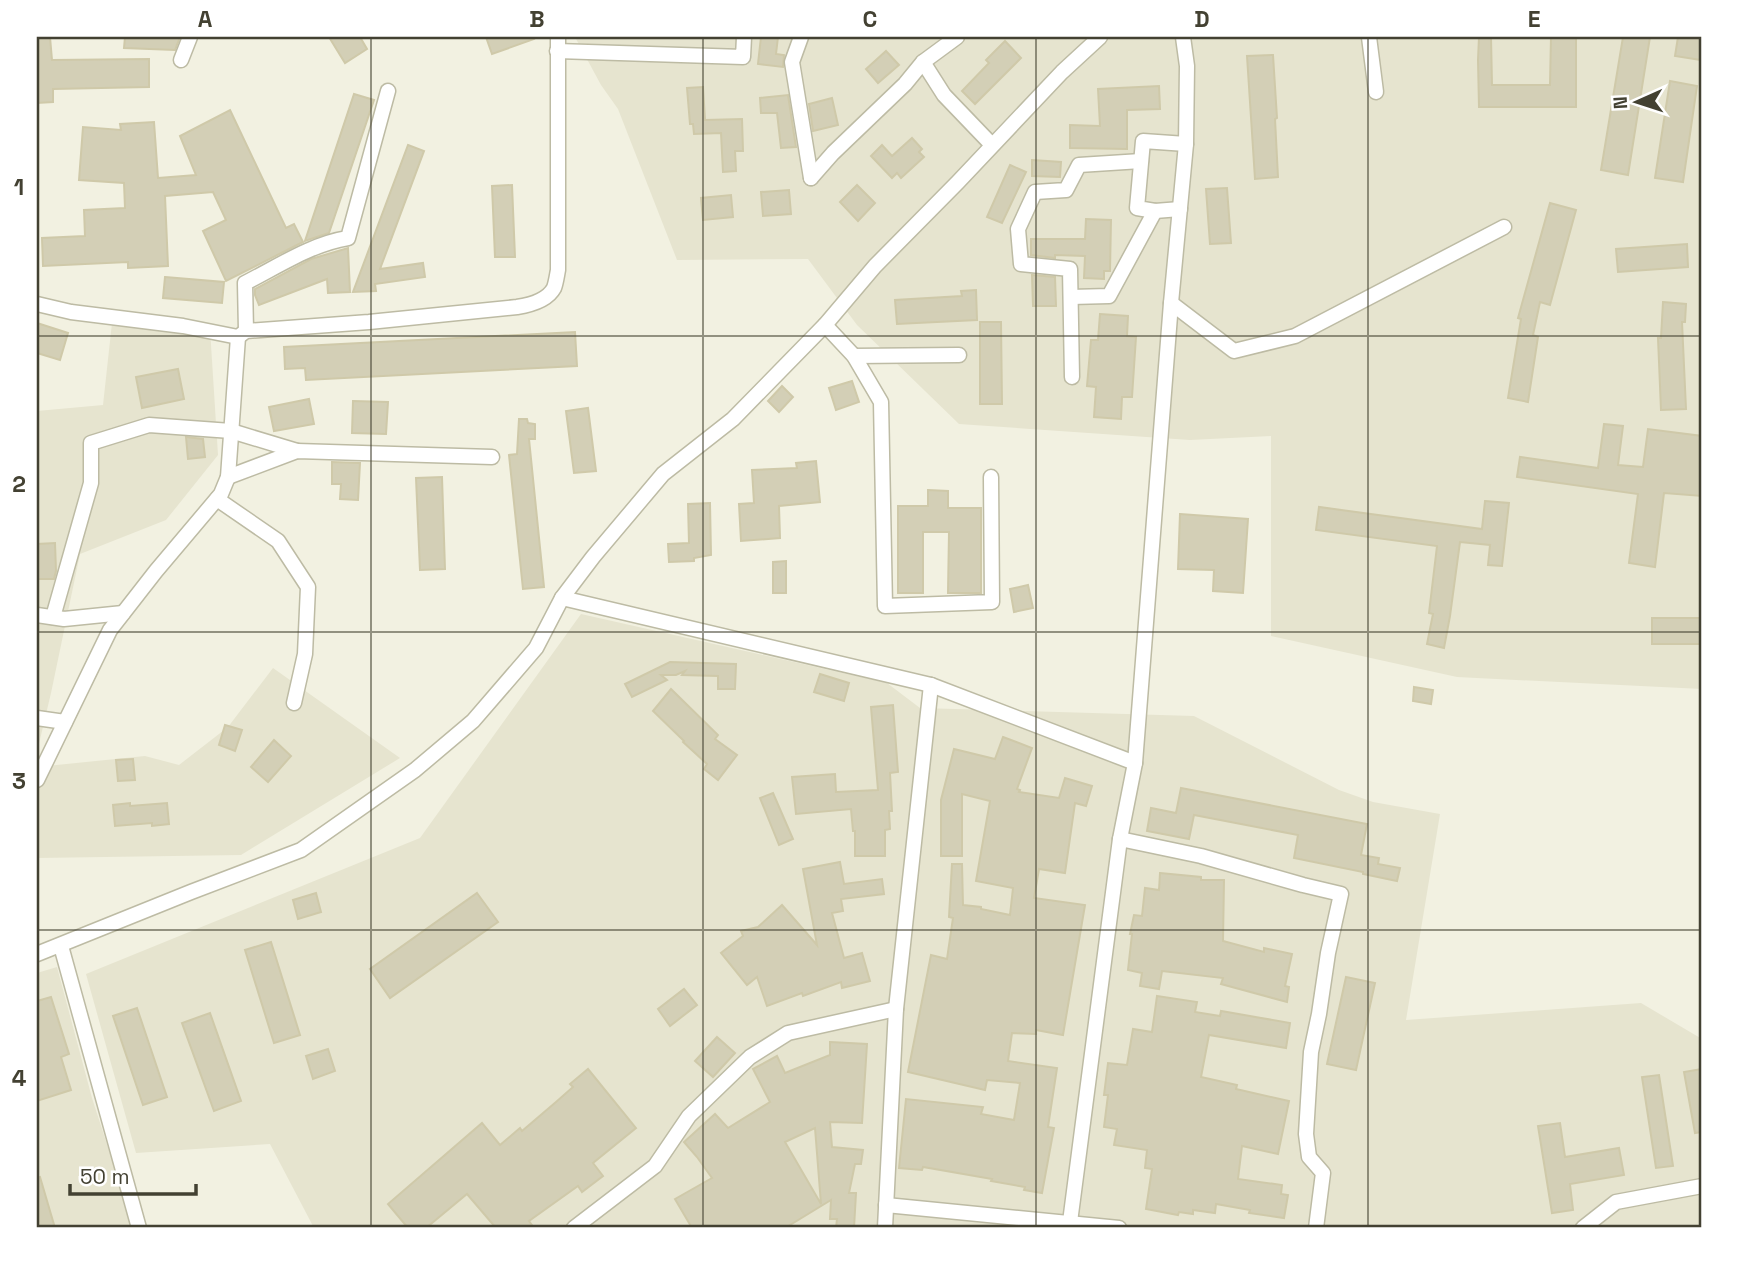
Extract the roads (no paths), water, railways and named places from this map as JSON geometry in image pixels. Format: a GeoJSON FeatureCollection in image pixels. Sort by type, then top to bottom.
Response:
{"type":"FeatureCollection","features":[{"type":"Feature","properties":{"kind":"street"},"geometry":{"type":"LineString","coordinates":[[181,60],[190,37]]}},
{"type":"Feature","properties":{"kind":"street"},"geometry":{"type":"LineString","coordinates":[[37,304],[71,312],[242,334],[533,304],[546,297],[554,288],[558,270],[557,44],[743,57],[744,37]]}},
{"type":"Feature","properties":{"kind":"street"},"geometry":{"type":"LineString","coordinates":[[802,37],[792,62],[811,178],[833,153],[905,84],[923,62],[954,38]]}},
{"type":"Feature","properties":{"kind":"street"},"geometry":{"type":"LineString","coordinates":[[37,954],[301,850],[415,770],[473,721],[536,648],[562,598],[663,474],[733,419],[825,325],[875,266],[1062,72],[1100,37]]}},
{"type":"Feature","properties":{"kind":"street"},"geometry":{"type":"LineString","coordinates":[[1070,1222],[1120,839],[1135,763],[1186,144],[1186,66],[1183,37]]}},
{"type":"Feature","properties":{"kind":"street"},"geometry":{"type":"LineString","coordinates":[[1369,37],[1377,92]]}},
{"type":"Feature","properties":{"kind":"street"},"geometry":{"type":"LineString","coordinates":[[923,62],[944,95],[992,145]]}},
{"type":"Feature","properties":{"kind":"street"},"geometry":{"type":"LineString","coordinates":[[37,780],[110,630],[221,494],[228,477],[245,283],[316,247],[333,240],[348,238],[388,91]]}},
{"type":"Feature","properties":{"kind":"street"},"geometry":{"type":"LineString","coordinates":[[1180,209],[1155,211],[1137,208],[1141,161],[1143,141],[1186,144]]}},
{"type":"Feature","properties":{"kind":"street"},"geometry":{"type":"LineString","coordinates":[[1072,377],[1070,269],[1021,264],[1018,229],[1035,192],[1066,190],[1079,164],[1141,161]]}},
{"type":"Feature","properties":{"kind":"street"},"geometry":{"type":"LineString","coordinates":[[1070,297],[1109,296],[1155,211]]}},
{"type":"Feature","properties":{"kind":"street"},"geometry":{"type":"LineString","coordinates":[[1171,303],[1234,351],[1295,337],[1504,227]]}},
{"type":"Feature","properties":{"kind":"street"},"geometry":{"type":"LineString","coordinates":[[825,325],[854,356],[881,402],[885,606],[992,602],[991,477]]}},
{"type":"Feature","properties":{"kind":"street"},"geometry":{"type":"LineString","coordinates":[[854,356],[959,355]]}},
{"type":"Feature","properties":{"kind":"street"},"geometry":{"type":"LineString","coordinates":[[53,617],[91,483],[91,443],[149,425],[232,431],[297,451],[492,457]]}},
{"type":"Feature","properties":{"kind":"street"},"geometry":{"type":"LineString","coordinates":[[228,477],[297,451]]}},
{"type":"Feature","properties":{"kind":"street"},"geometry":{"type":"LineString","coordinates":[[217,499],[278,541],[308,587],[305,654],[294,703]]}},
{"type":"Feature","properties":{"kind":"street"},"geometry":{"type":"LineString","coordinates":[[562,598],[931,685],[1135,763]]}},
{"type":"Feature","properties":{"kind":"street"},"geometry":{"type":"LineString","coordinates":[[37,615],[64,619],[124,613]]}},
{"type":"Feature","properties":{"kind":"street"},"geometry":{"type":"LineString","coordinates":[[885,1228],[896,1009],[931,685]]}},
{"type":"Feature","properties":{"kind":"street"},"geometry":{"type":"LineString","coordinates":[[37,718],[65,722]]}},
{"type":"Feature","properties":{"kind":"street"},"geometry":{"type":"LineString","coordinates":[[1120,839],[1201,856],[1341,894],[1311,1052],[1306,1134],[1310,1157],[1323,1173],[1316,1228]]}},
{"type":"Feature","properties":{"kind":"street"},"geometry":{"type":"LineString","coordinates":[[61,946],[139,1228]]}},
{"type":"Feature","properties":{"kind":"street"},"geometry":{"type":"LineString","coordinates":[[574,1228],[655,1166],[689,1116],[750,1057],[788,1033],[896,1009]]}},
{"type":"Feature","properties":{"kind":"street"},"geometry":{"type":"LineString","coordinates":[[1584,1228],[1616,1202],[1702,1186]]}},
{"type":"Feature","properties":{"kind":"street"},"geometry":{"type":"LineString","coordinates":[[886,1205],[1119,1228]]}}]}
